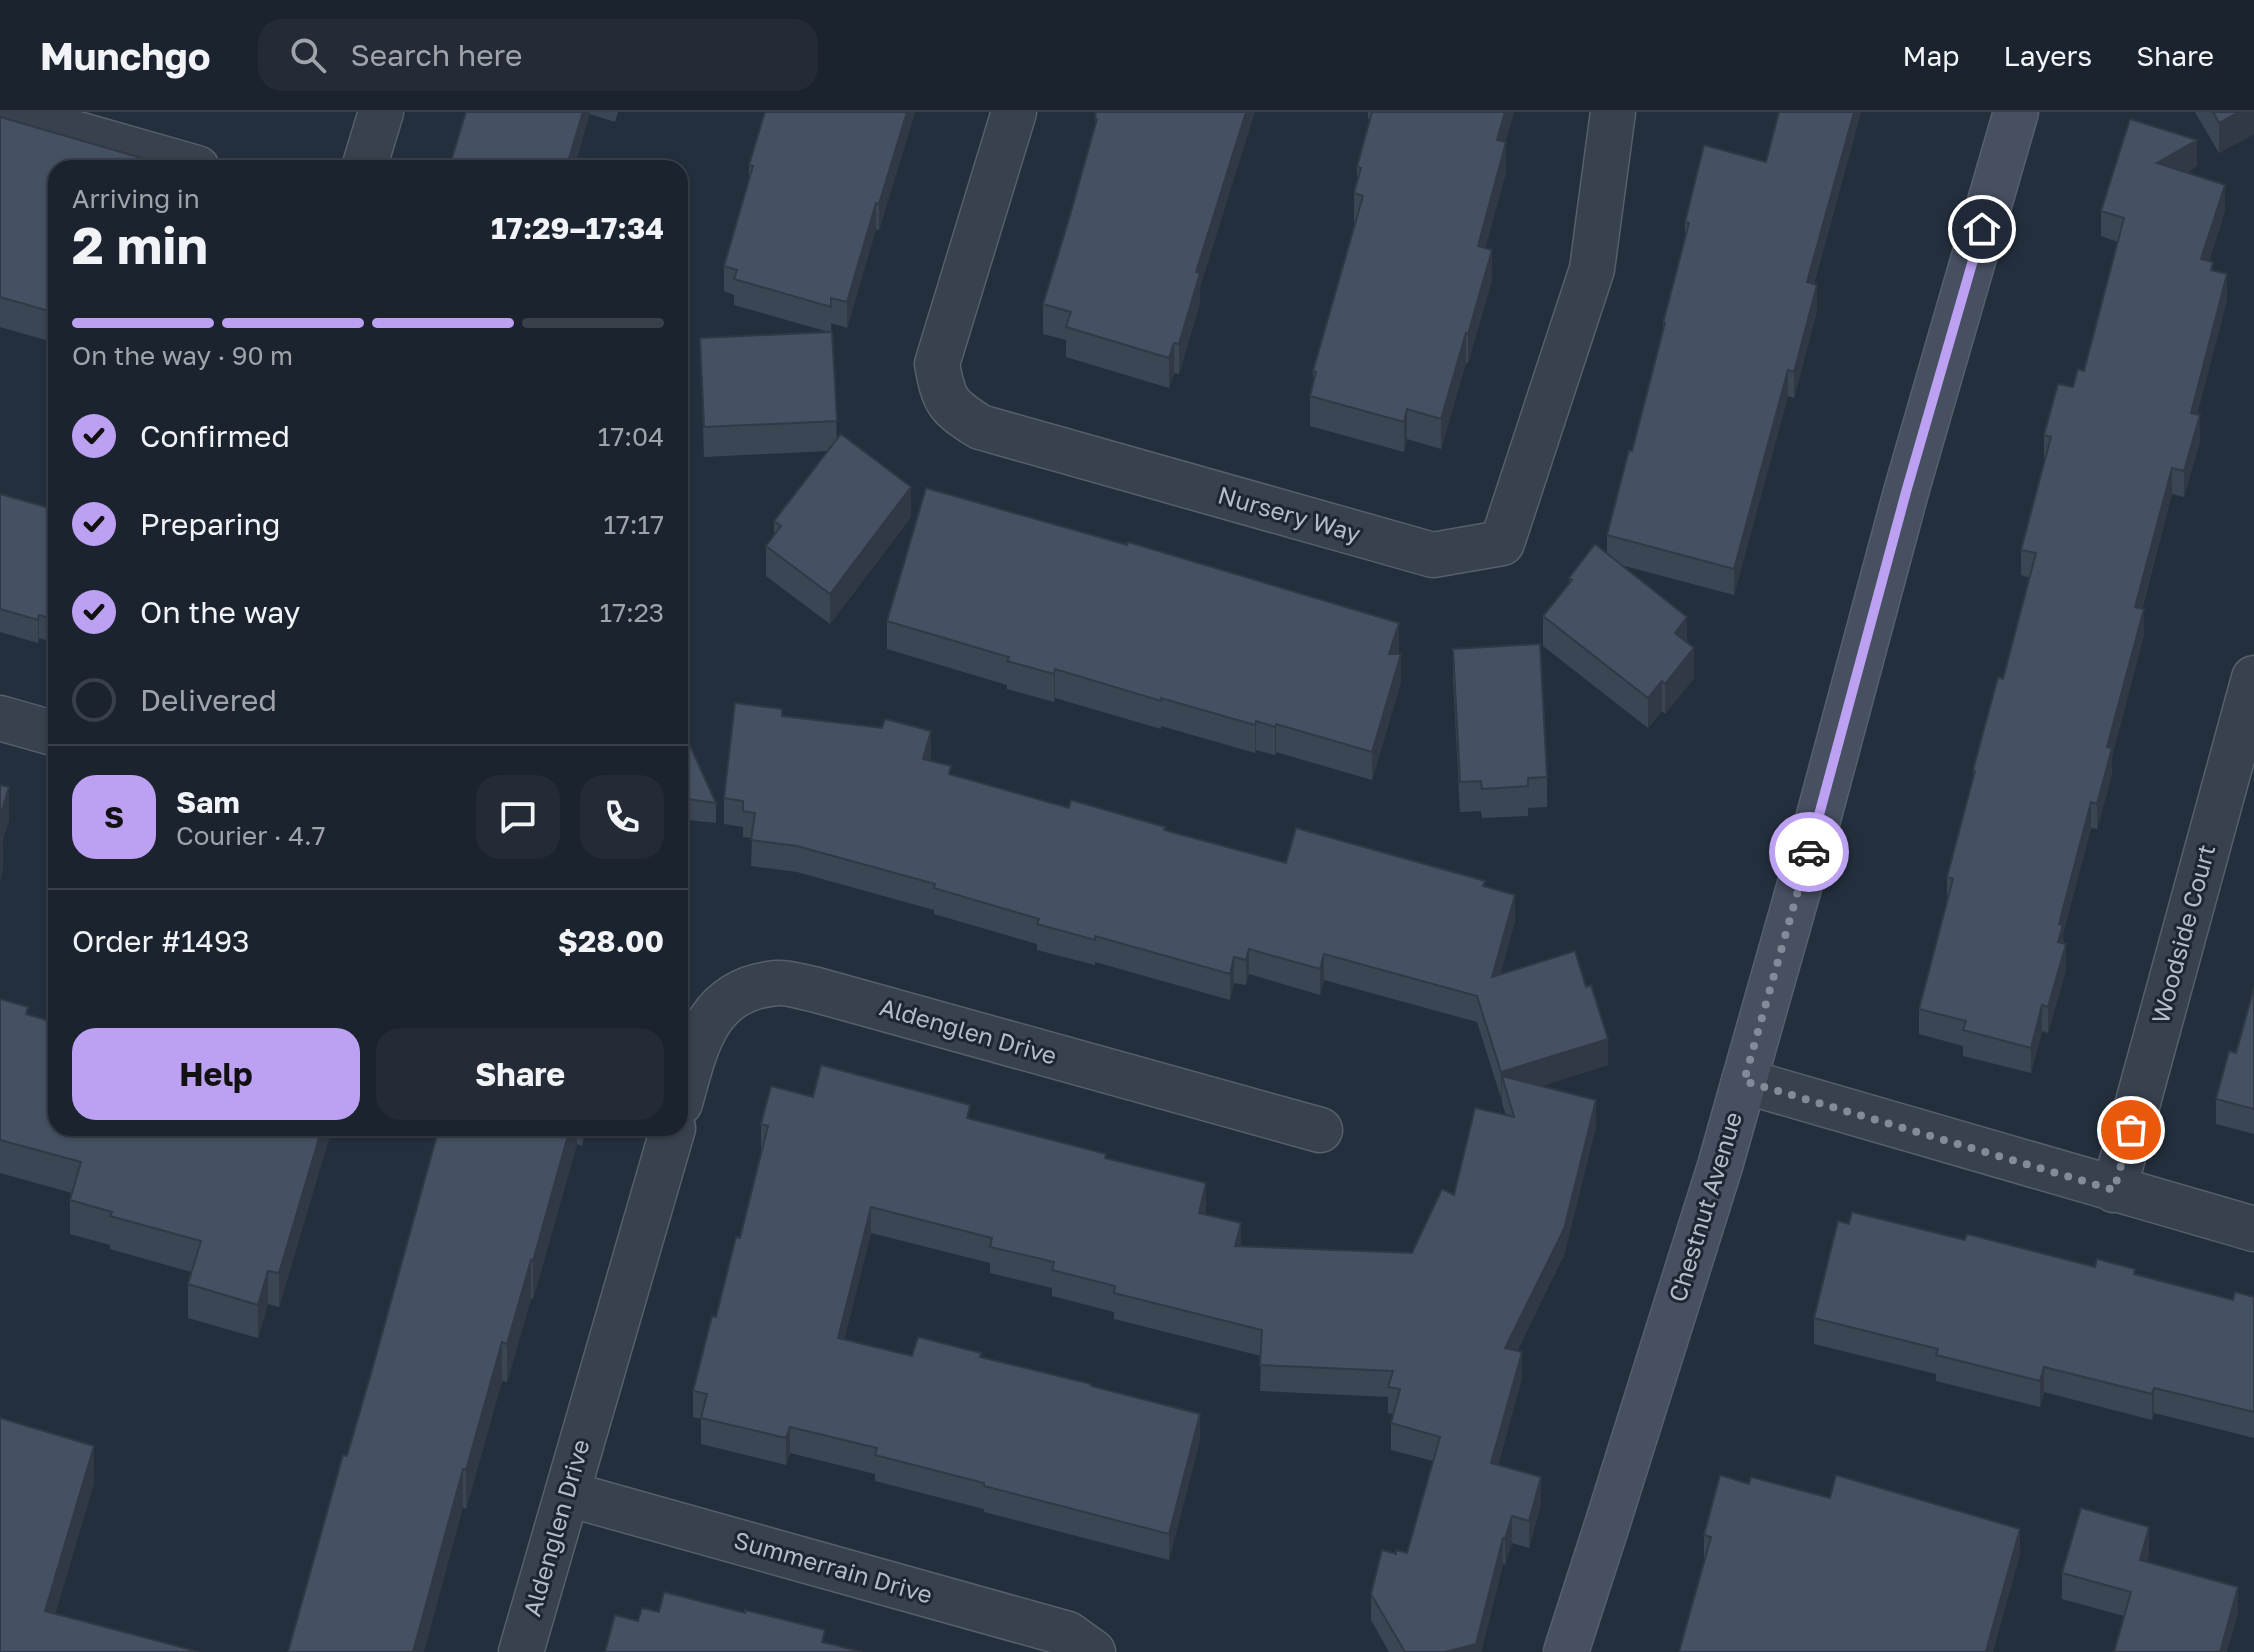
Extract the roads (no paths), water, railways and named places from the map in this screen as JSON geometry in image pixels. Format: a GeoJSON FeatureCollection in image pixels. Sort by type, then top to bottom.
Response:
{"type":"FeatureCollection","features":[{"type":"Feature","properties":{"kind":"main road","name":"Chestnut Avenue"},"geometry":{"type":"LineString","coordinates":[[1566,1652],[1720,1166],[1906,492],[2016,112]]}},
{"type":"Feature","properties":{"kind":"street"},"geometry":{"type":"LineString","coordinates":[[0,112],[169,160]]}},
{"type":"Feature","properties":{"kind":"street"},"geometry":{"type":"LineString","coordinates":[[366,160],[381,112]]}},
{"type":"Feature","properties":{"kind":"street","name":"Nursery Way"},"geometry":{"type":"LineString","coordinates":[[1014,112],[937,364],[943,395],[960,414],[980,427],[1433,555],[1502,543],[1592,269],[1613,112]]}},
{"type":"Feature","properties":{"kind":"street","name":"Woodside Court"},"geometry":{"type":"LineString","coordinates":[[2114,1190],[2254,678]]}},
{"type":"Feature","properties":{"kind":"street"},"geometry":{"type":"LineString","coordinates":[[0,718],[48,732]]}},
{"type":"Feature","properties":{"kind":"street","name":"Aldenglen Drive"},"geometry":{"type":"LineString","coordinates":[[688,1075],[698,1039],[722,1004],[748,989],[779,983],[813,989],[1320,1130]]}},
{"type":"Feature","properties":{"kind":"street"},"geometry":{"type":"LineString","coordinates":[[1744,1081],[2254,1229]]}},
{"type":"Feature","properties":{"kind":"street","name":"Aldenglen Drive"},"geometry":{"type":"LineString","coordinates":[[521,1652],[671,1136]]}},
{"type":"Feature","properties":{"kind":"street","name":"Summerrain Drive"},"geometry":{"type":"LineString","coordinates":[[568,1494],[1068,1634],[1093,1652]]}}]}
